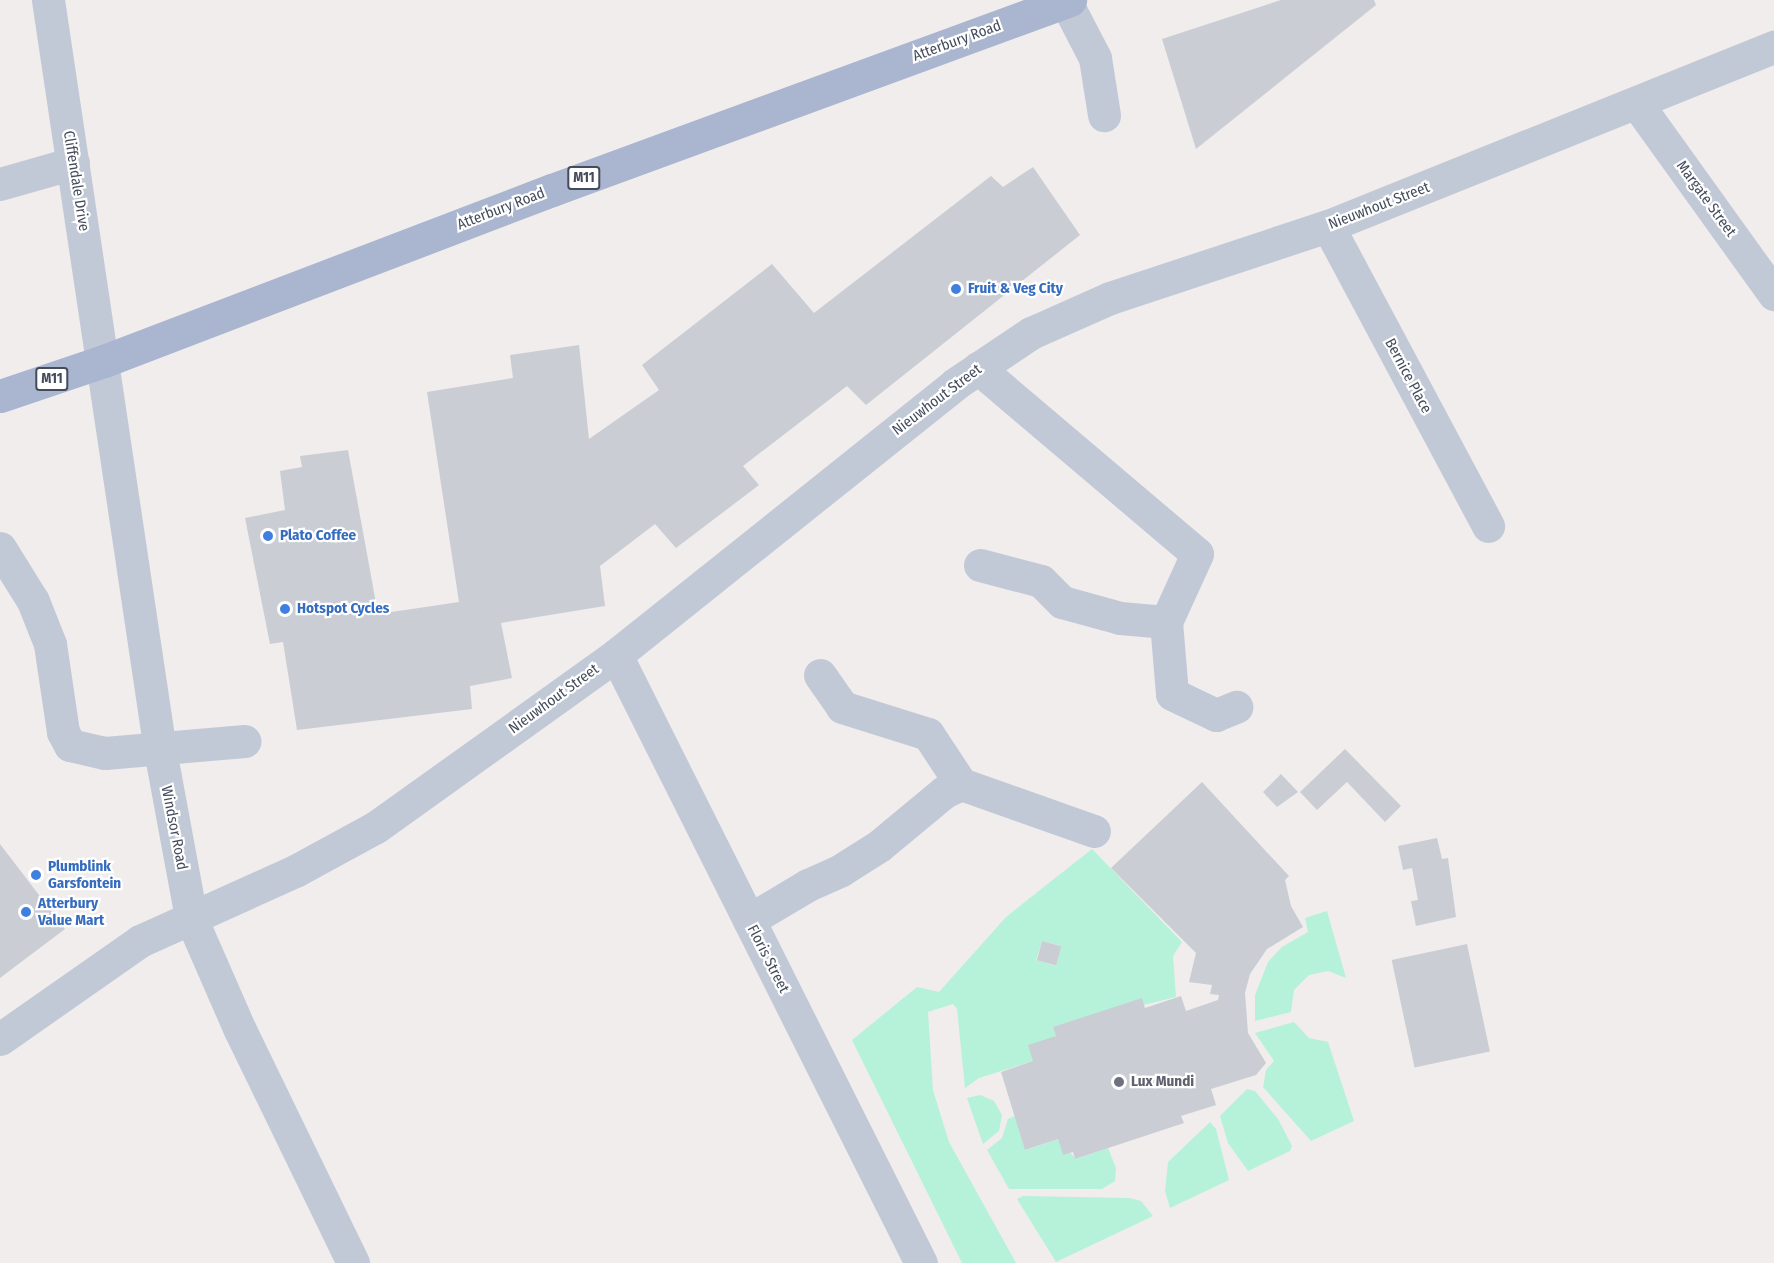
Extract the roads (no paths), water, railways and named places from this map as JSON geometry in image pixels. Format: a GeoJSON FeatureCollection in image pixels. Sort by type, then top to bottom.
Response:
{"type":"FeatureCollection","features":[{"type":"Feature","properties":{"kind":"main road","name":"Atterbury Road"},"geometry":{"type":"LineString","coordinates":[[0,396],[104,361],[552,190],[1068,1]]}},
{"type":"Feature","properties":{"kind":"street","name":"Cliffendale Drive"},"geometry":{"type":"LineString","coordinates":[[48,0],[104,361]]}},
{"type":"Feature","properties":{"kind":"street"},"geometry":{"type":"LineString","coordinates":[[1068,1],[1095,58],[1104,115]]}},
{"type":"Feature","properties":{"kind":"street","name":"Nieuwhout Street"},"geometry":{"type":"LineString","coordinates":[[0,1039],[52,1006],[109,959],[191,918],[297,870],[376,827],[616,655],[978,368],[1066,315],[1328,226],[1638,105],[1774,48]]}},
{"type":"Feature","properties":{"kind":"street","name":"Margate Street"},"geometry":{"type":"LineString","coordinates":[[1638,105],[1774,294]]}},
{"type":"Feature","properties":{"kind":"street"},"geometry":{"type":"LineString","coordinates":[[0,184],[73,163]]}},
{"type":"Feature","properties":{"kind":"street","name":"Bernice Place"},"geometry":{"type":"LineString","coordinates":[[1328,226],[1488,526]]}},
{"type":"Feature","properties":{"kind":"street","name":"Windsor Road"},"geometry":{"type":"LineString","coordinates":[[104,361],[160,750],[191,918],[240,1030],[353,1263]]}},
{"type":"Feature","properties":{"kind":"street"},"geometry":{"type":"LineString","coordinates":[[978,368],[1197,554],[1166,622],[1172,694],[1216,715],[1236,707]]}},
{"type":"Feature","properties":{"kind":"street"},"geometry":{"type":"LineString","coordinates":[[0,549],[33,601],[50,644],[65,739],[79,749],[105,753],[244,741]]}},
{"type":"Feature","properties":{"kind":"street"},"geometry":{"type":"LineString","coordinates":[[980,565],[1041,581],[1062,602],[1120,618],[1166,622]]}},
{"type":"Feature","properties":{"kind":"street","name":"Floris Street"},"geometry":{"type":"LineString","coordinates":[[616,655],[921,1263]]}},
{"type":"Feature","properties":{"kind":"street"},"geometry":{"type":"LineString","coordinates":[[820,675],[842,707],[928,734],[961,784],[1094,831]]}},
{"type":"Feature","properties":{"kind":"street"},"geometry":{"type":"LineString","coordinates":[[749,920],[808,885],[841,870],[894,834],[944,792],[961,784]]}},
{"type":"Feature","properties":{"kind":"place","name":"Fruit & Veg City"},"geometry":{"type":"Point","coordinates":[956,289]}},
{"type":"Feature","properties":{"kind":"place","name":"Plato Coffee"},"geometry":{"type":"Point","coordinates":[268,536]}},
{"type":"Feature","properties":{"kind":"place","name":"Hotspot Cycles"},"geometry":{"type":"Point","coordinates":[285,609]}},
{"type":"Feature","properties":{"kind":"place","name":"Plumblink Garsfontein"},"geometry":{"type":"Point","coordinates":[36,875]}},
{"type":"Feature","properties":{"kind":"place","name":"Atterbury Value Mart"},"geometry":{"type":"Point","coordinates":[26,912]}},
{"type":"Feature","properties":{"kind":"place","name":"Lux Mundi"},"geometry":{"type":"Point","coordinates":[1119,1082]}}]}
